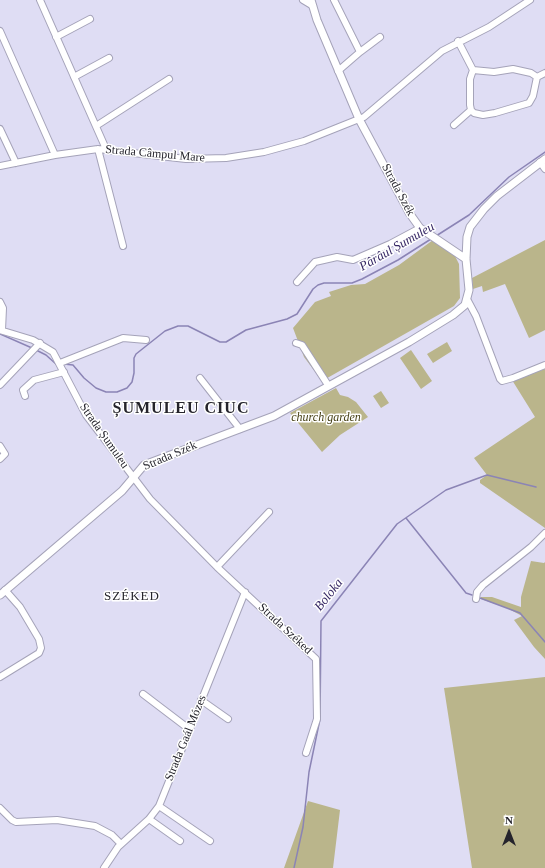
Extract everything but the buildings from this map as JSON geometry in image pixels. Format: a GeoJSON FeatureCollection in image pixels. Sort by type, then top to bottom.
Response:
{"type":"FeatureCollection","features":[{"type":"Feature","properties":{"kind":"street"},"geometry":{"type":"LineString","coordinates":[[40,0],[106,149]]}},
{"type":"Feature","properties":{"kind":"street"},"geometry":{"type":"LineString","coordinates":[[303,0],[312,3]]}},
{"type":"Feature","properties":{"kind":"street"},"geometry":{"type":"LineString","coordinates":[[334,0],[360,52]]}},
{"type":"Feature","properties":{"kind":"street","name":"Strada Câmpul Mare"},"geometry":{"type":"LineString","coordinates":[[0,166],[55,155],[98,149],[186,158],[226,158],[283,148],[359,119],[369,113],[431,60],[458,41],[489,27],[530,0]]}},
{"type":"Feature","properties":{"kind":"street","name":"Strada Szék"},"geometry":{"type":"LineString","coordinates":[[312,3],[359,119],[410,214],[420,228],[466,259]]}},
{"type":"Feature","properties":{"kind":"street"},"geometry":{"type":"LineString","coordinates":[[56,37],[90,19]]}},
{"type":"Feature","properties":{"kind":"street"},"geometry":{"type":"LineString","coordinates":[[0,31],[55,155]]}},
{"type":"Feature","properties":{"kind":"street"},"geometry":{"type":"LineString","coordinates":[[338,70],[380,38]]}},
{"type":"Feature","properties":{"kind":"street"},"geometry":{"type":"LineString","coordinates":[[454,125],[470,110],[470,84],[473,70],[458,41]]}},
{"type":"Feature","properties":{"kind":"street"},"geometry":{"type":"LineString","coordinates":[[74,77],[109,58]]}},
{"type":"Feature","properties":{"kind":"street"},"geometry":{"type":"LineString","coordinates":[[473,70],[494,72],[513,70],[531,73],[537,77]]}},
{"type":"Feature","properties":{"kind":"street"},"geometry":{"type":"LineString","coordinates":[[537,77],[545,73]]}},
{"type":"Feature","properties":{"kind":"street"},"geometry":{"type":"LineString","coordinates":[[470,110],[483,115],[529,103],[534,96],[537,77]]}},
{"type":"Feature","properties":{"kind":"street"},"geometry":{"type":"LineString","coordinates":[[96,126],[169,79]]}},
{"type":"Feature","properties":{"kind":"street"},"geometry":{"type":"LineString","coordinates":[[0,129],[16,163]]}},
{"type":"Feature","properties":{"kind":"street"},"geometry":{"type":"LineString","coordinates":[[98,149],[123,246]]}},
{"type":"Feature","properties":{"kind":"street"},"geometry":{"type":"LineString","coordinates":[[545,169],[542,160],[507,187],[476,218],[468,232],[466,259],[469,290],[468,301],[476,316],[500,379],[502,381],[513,378],[545,365]]}},
{"type":"Feature","properties":{"kind":"street"},"geometry":{"type":"LineString","coordinates":[[297,282],[315,262],[337,257],[353,260],[390,244],[420,228]]}},
{"type":"Feature","properties":{"kind":"street","name":"Strada Szék"},"geometry":{"type":"LineString","coordinates":[[3,593],[122,491],[133,479],[137,471],[144,465],[274,416],[439,324],[466,305],[468,301]]}},
{"type":"Feature","properties":{"kind":"street","name":"Strada Șumuleu"},"geometry":{"type":"LineString","coordinates":[[0,302],[4,314],[1,330],[36,347],[53,352],[86,415],[133,479]]}},
{"type":"Feature","properties":{"kind":"street"},"geometry":{"type":"LineString","coordinates":[[60,363],[123,338],[146,340]]}},
{"type":"Feature","properties":{"kind":"street"},"geometry":{"type":"LineString","coordinates":[[296,342],[302,345],[328,385]]}},
{"type":"Feature","properties":{"kind":"street"},"geometry":{"type":"LineString","coordinates":[[0,385],[36,347]]}},
{"type":"Feature","properties":{"kind":"street"},"geometry":{"type":"LineString","coordinates":[[25,396],[23,390],[34,380],[64,372]]}},
{"type":"Feature","properties":{"kind":"street"},"geometry":{"type":"LineString","coordinates":[[200,378],[240,429]]}},
{"type":"Feature","properties":{"kind":"street"},"geometry":{"type":"LineString","coordinates":[[0,446],[5,454],[0,459]]}},
{"type":"Feature","properties":{"kind":"street","name":"Strada Széked"},"geometry":{"type":"LineString","coordinates":[[133,479],[168,518],[217,567],[316,658],[317,719],[306,753]]}},
{"type":"Feature","properties":{"kind":"street"},"geometry":{"type":"LineString","coordinates":[[217,567],[269,512]]}},
{"type":"Feature","properties":{"kind":"street"},"geometry":{"type":"LineString","coordinates":[[476,599],[476,592],[483,585],[531,547],[545,533]]}},
{"type":"Feature","properties":{"kind":"street","name":"Strada Gaál Mózes"},"geometry":{"type":"LineString","coordinates":[[104,868],[121,844],[149,819],[159,806],[245,592]]}},
{"type":"Feature","properties":{"kind":"street"},"geometry":{"type":"LineString","coordinates":[[0,677],[39,653],[41,648],[39,640],[20,607],[3,593]]}},
{"type":"Feature","properties":{"kind":"street"},"geometry":{"type":"LineString","coordinates":[[143,694],[189,729]]}},
{"type":"Feature","properties":{"kind":"street"},"geometry":{"type":"LineString","coordinates":[[201,700],[228,719]]}},
{"type":"Feature","properties":{"kind":"street"},"geometry":{"type":"LineString","coordinates":[[159,806],[210,841]]}},
{"type":"Feature","properties":{"kind":"street"},"geometry":{"type":"LineString","coordinates":[[0,808],[16,822],[57,820],[91,825],[112,835],[121,844]]}},
{"type":"Feature","properties":{"kind":"street"},"geometry":{"type":"LineString","coordinates":[[149,819],[180,841]]}},
{"type":"Feature","properties":{"kind":"green space"},"geometry":{"type":"Polygon","coordinates":[[[433,240],[455,256],[459,264],[460,298],[454,306],[322,381],[304,357],[293,328],[315,302],[331,296],[329,292],[351,285],[365,284],[399,265],[433,240]]]}},
{"type":"Feature","properties":{"kind":"green space"},"geometry":{"type":"Polygon","coordinates":[[[545,240],[545,330],[529,338],[505,284],[483,292],[482,286],[473,289],[472,278],[545,240]]]}},
{"type":"Feature","properties":{"kind":"green space"},"geometry":{"type":"Polygon","coordinates":[[[447,342],[452,351],[433,363],[427,354],[447,342]]]}},
{"type":"Feature","properties":{"kind":"green space"},"geometry":{"type":"Polygon","coordinates":[[[411,350],[432,381],[421,389],[400,358],[411,350]]]}},
{"type":"Feature","properties":{"kind":"green space"},"geometry":{"type":"Polygon","coordinates":[[[545,369],[545,528],[480,483],[480,480],[487,475],[474,458],[535,417],[512,380],[545,369]]]}},
{"type":"Feature","properties":{"kind":"green space","name":"church garden"},"geometry":{"type":"Polygon","coordinates":[[[336,388],[340,395],[348,397],[356,402],[368,417],[340,435],[322,452],[290,413],[336,388]]]}},
{"type":"Feature","properties":{"kind":"green space"},"geometry":{"type":"Polygon","coordinates":[[[381,391],[389,403],[381,408],[373,396],[381,391]]]}},
{"type":"Feature","properties":{"kind":"green space"},"geometry":{"type":"Polygon","coordinates":[[[531,561],[545,562],[545,659],[514,620],[522,616],[507,608],[481,599],[481,597],[492,597],[521,607],[521,597],[531,561]]]}},
{"type":"Feature","properties":{"kind":"green space"},"geometry":{"type":"Polygon","coordinates":[[[545,677],[545,868],[472,868],[444,688],[545,677]]]}},
{"type":"Feature","properties":{"kind":"green space"},"geometry":{"type":"Polygon","coordinates":[[[308,801],[340,810],[333,868],[284,868],[308,801]]]}},
{"type":"Feature","properties":{"kind":"waterway","name":"Pârâul Șumuleu"},"geometry":{"type":"LineString","coordinates":[[436,236],[469,215],[509,177],[545,152]]}},
{"type":"Feature","properties":{"kind":"waterway","name":"Pârâul Șumuleu"},"geometry":{"type":"LineString","coordinates":[[64,364],[73,365],[84,378],[96,388],[106,392],[117,392],[127,388],[132,382],[134,373],[134,358],[136,354],[165,331],[178,326],[188,326],[220,342],[226,342],[246,330],[287,319],[297,314],[313,289],[318,285],[324,283],[352,283],[362,279],[398,260],[431,239]]}},
{"type":"Feature","properties":{"kind":"waterway","name":"Pârâul Șumuleu"},"geometry":{"type":"LineString","coordinates":[[0,334],[32,348]]}},
{"type":"Feature","properties":{"kind":"waterway","name":"Pârâul Șumuleu"},"geometry":{"type":"LineString","coordinates":[[36,350],[46,355],[57,365]]}},
{"type":"Feature","properties":{"kind":"waterway","name":"Boloka"},"geometry":{"type":"LineString","coordinates":[[294,868],[303,827],[309,772],[320,719],[321,621],[397,524],[446,490],[487,475],[536,487]]}},
{"type":"Feature","properties":{"kind":"waterway"},"geometry":{"type":"LineString","coordinates":[[406,518],[466,593],[472,595]]}},
{"type":"Feature","properties":{"kind":"waterway"},"geometry":{"type":"LineString","coordinates":[[480,598],[520,613],[545,642]]}},
{"type":"Feature","properties":{"kind":"district","name":"ȘUMULEU CIUC"},"geometry":{"type":"Point","coordinates":[181,409]}},
{"type":"Feature","properties":{"kind":"district","name":"SZÉKED"},"geometry":{"type":"Point","coordinates":[132,597]}}]}
